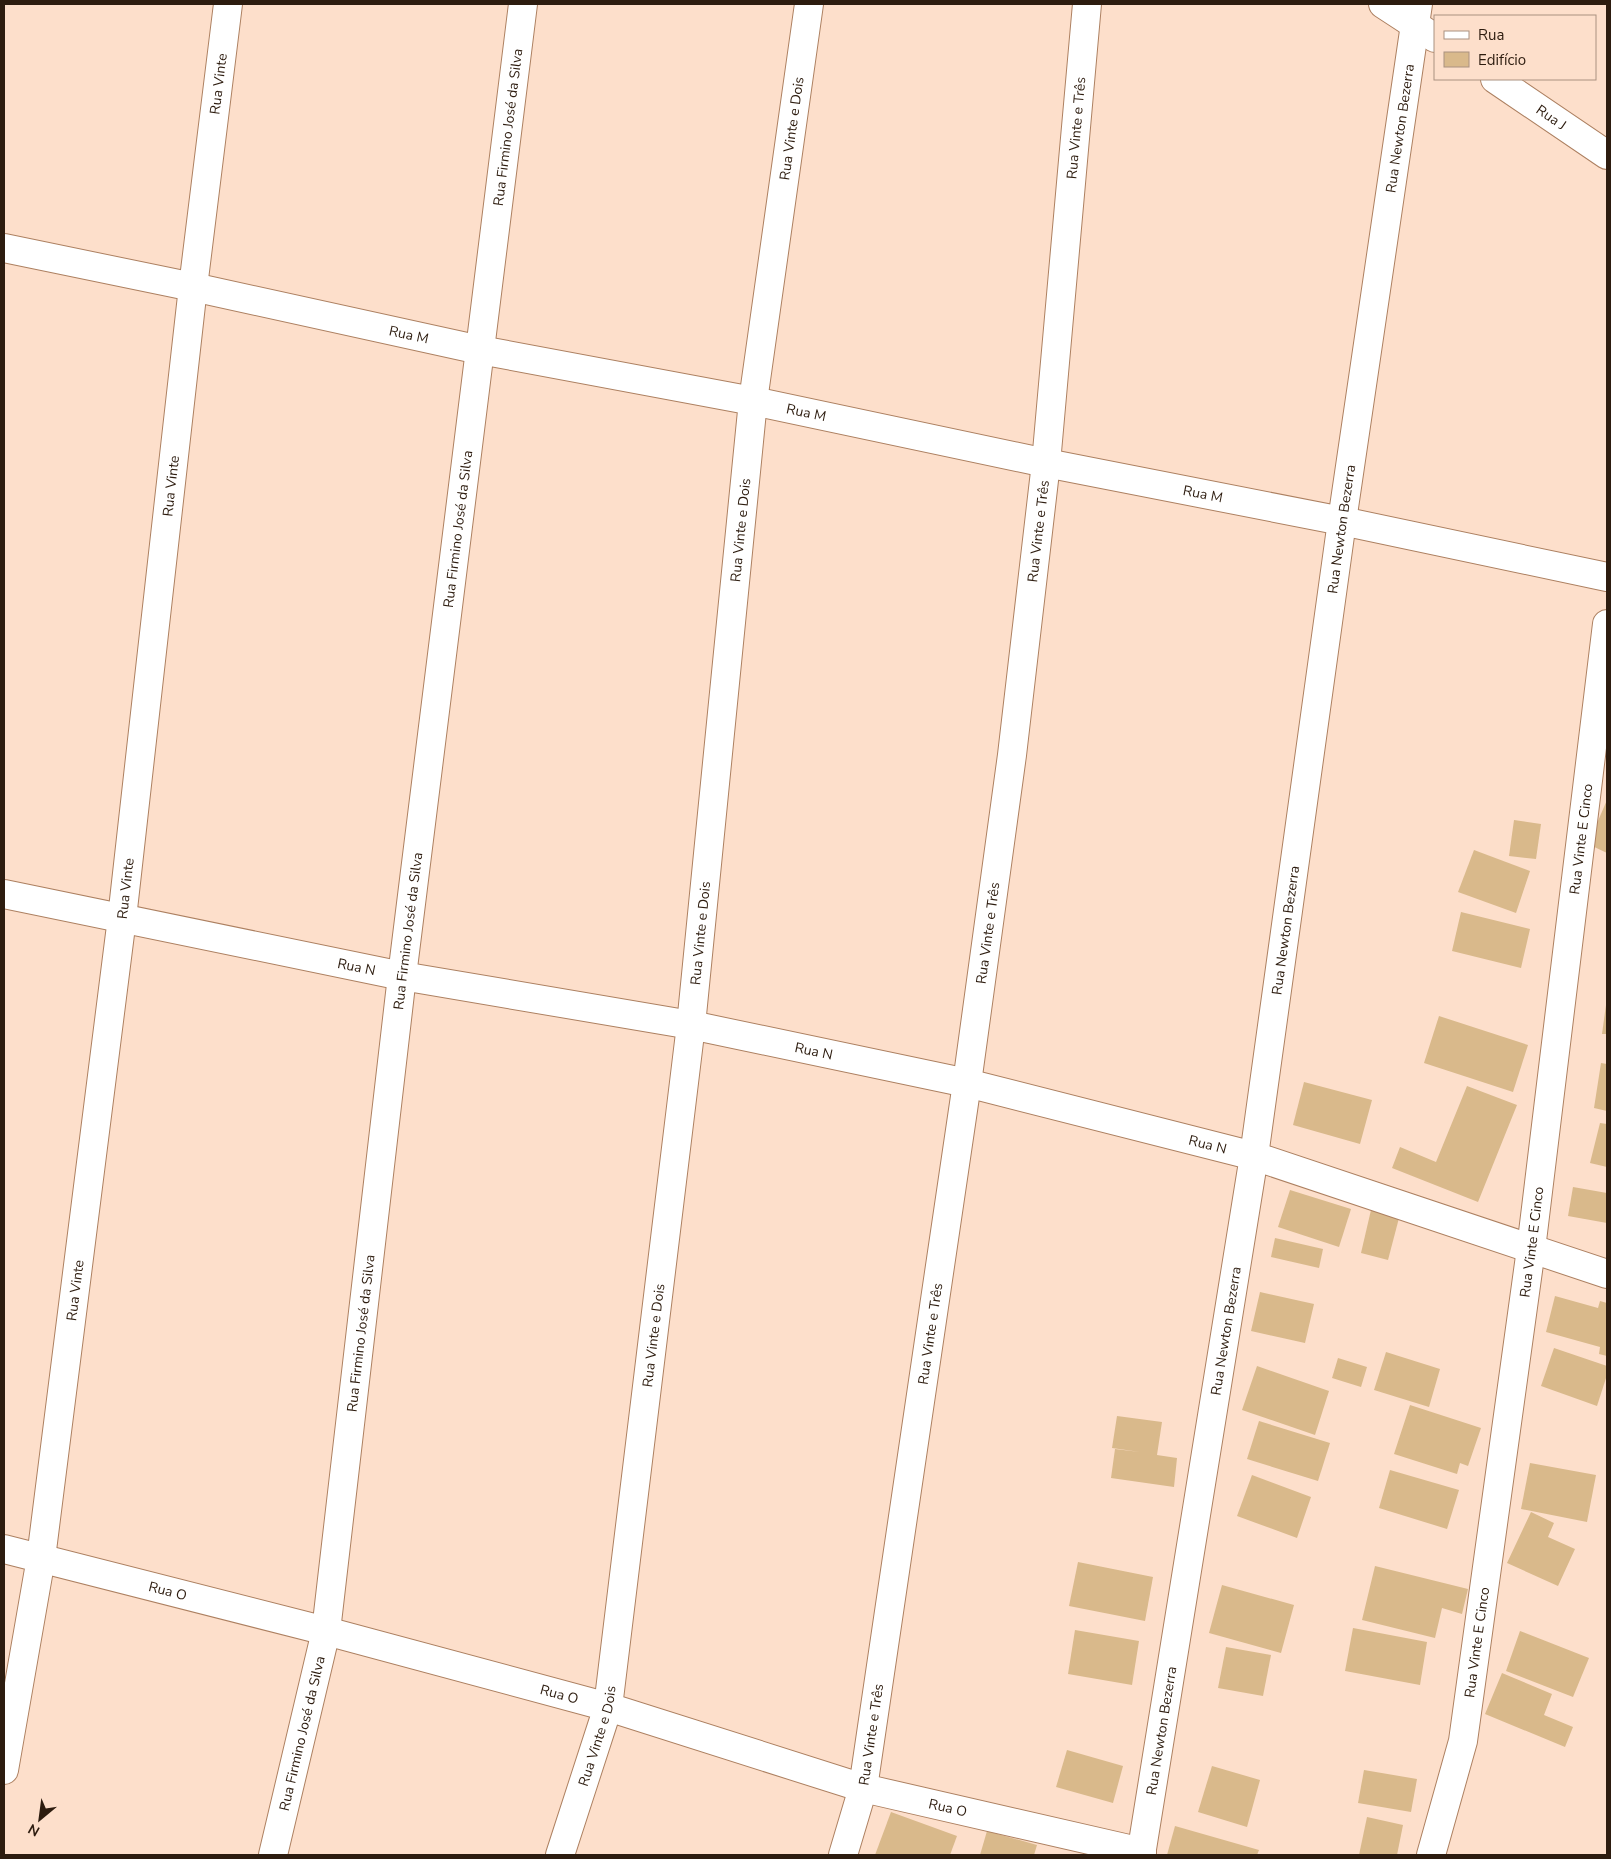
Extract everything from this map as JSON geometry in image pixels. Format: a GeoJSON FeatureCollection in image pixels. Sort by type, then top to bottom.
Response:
{"type":"FeatureCollection","features":[{"type":"Feature","properties":{"kind":"street","name":"Rua Vinte"},"geometry":{"type":"LineString","coordinates":[[4,1770],[41,1558],[122,918],[193,287],[228,4]]}},
{"type":"Feature","properties":{"kind":"street","name":"Rua Firmino José da Silva"},"geometry":{"type":"LineString","coordinates":[[273,1855],[326,1631],[402,976],[523,4]]}},
{"type":"Feature","properties":{"kind":"street","name":"Rua Vinte e Dois"},"geometry":{"type":"LineString","coordinates":[[560,1855],[608,1707],[691,1025],[753,401],[809,4]]}},
{"type":"Feature","properties":{"kind":"street","name":"Rua Vinte e Três"},"geometry":{"type":"LineString","coordinates":[[843,1855],[863,1788],[967,1083],[1012,754],[1046,463],[1087,4]]}},
{"type":"Feature","properties":{"kind":"street"},"geometry":{"type":"LineString","coordinates":[[1383,4],[1423,22]]}},
{"type":"Feature","properties":{"kind":"street","name":"Rua Newton Bezerra"},"geometry":{"type":"LineString","coordinates":[[1142,1854],[1254,1156],[1342,521],[1423,22]]}},
{"type":"Feature","properties":{"kind":"street","name":"Rua J"},"geometry":{"type":"LineString","coordinates":[[1496,80],[1607,155]]}},
{"type":"Feature","properties":{"kind":"street","name":"Rua M"},"geometry":{"type":"LineString","coordinates":[[4,248],[480,350],[753,401],[1046,463],[1342,521],[1607,577]]}},
{"type":"Feature","properties":{"kind":"street","name":"Rua Vinte E Cinco"},"geometry":{"type":"LineString","coordinates":[[1431,1855],[1463,1741],[1531,1249],[1607,624]]}},
{"type":"Feature","properties":{"kind":"street","name":"Rua N"},"geometry":{"type":"LineString","coordinates":[[4,894],[402,976],[691,1025],[967,1083],[1254,1156],[1607,1274]]}},
{"type":"Feature","properties":{"kind":"street","name":"Rua O"},"geometry":{"type":"LineString","coordinates":[[4,1549],[326,1631],[608,1707],[863,1788],[1142,1854]]}},
{"type":"Feature","properties":{"kind":"building"},"geometry":{"type":"Polygon","coordinates":[[[1607,800],[1607,853],[1588,844],[1607,800]]]}},
{"type":"Feature","properties":{"kind":"building"},"geometry":{"type":"Polygon","coordinates":[[[1514,820],[1541,824],[1536,859],[1509,856],[1514,820]]]}},
{"type":"Feature","properties":{"kind":"building"},"geometry":{"type":"Polygon","coordinates":[[[1474,850],[1530,871],[1516,913],[1458,892],[1474,850]]]}},
{"type":"Feature","properties":{"kind":"building"},"geometry":{"type":"Polygon","coordinates":[[[1461,912],[1530,929],[1521,968],[1452,951],[1461,912]]]}},
{"type":"Feature","properties":{"kind":"building"},"geometry":{"type":"Polygon","coordinates":[[[1606,1005],[1607,1034],[1602,1034],[1606,1005]]]}},
{"type":"Feature","properties":{"kind":"building"},"geometry":{"type":"Polygon","coordinates":[[[1439,1016],[1528,1045],[1513,1092],[1424,1063],[1439,1016]]]}},
{"type":"Feature","properties":{"kind":"building"},"geometry":{"type":"Polygon","coordinates":[[[1601,1063],[1607,1064],[1607,1111],[1594,1108],[1601,1063]]]}},
{"type":"Feature","properties":{"kind":"building"},"geometry":{"type":"Polygon","coordinates":[[[1304,1082],[1372,1100],[1360,1144],[1293,1125],[1304,1082]]]}},
{"type":"Feature","properties":{"kind":"building"},"geometry":{"type":"Polygon","coordinates":[[[1467,1086],[1517,1105],[1478,1202],[1392,1168],[1400,1147],[1436,1162],[1467,1086]]]}},
{"type":"Feature","properties":{"kind":"building"},"geometry":{"type":"Polygon","coordinates":[[[1600,1123],[1607,1124],[1607,1167],[1590,1163],[1600,1123]]]}},
{"type":"Feature","properties":{"kind":"building"},"geometry":{"type":"Polygon","coordinates":[[[1573,1187],[1607,1193],[1607,1223],[1568,1216],[1573,1187]]]}},
{"type":"Feature","properties":{"kind":"building"},"geometry":{"type":"Polygon","coordinates":[[[1290,1190],[1351,1209],[1339,1247],[1278,1227],[1290,1190]]]}},
{"type":"Feature","properties":{"kind":"building"},"geometry":{"type":"Polygon","coordinates":[[[1371,1210],[1399,1218],[1388,1260],[1361,1253],[1371,1210]]]}},
{"type":"Feature","properties":{"kind":"building"},"geometry":{"type":"Polygon","coordinates":[[[1275,1238],[1323,1249],[1319,1268],[1271,1257],[1275,1238]]]}},
{"type":"Feature","properties":{"kind":"building"},"geometry":{"type":"Polygon","coordinates":[[[1260,1292],[1314,1304],[1305,1343],[1251,1331],[1260,1292]]]}},
{"type":"Feature","properties":{"kind":"building"},"geometry":{"type":"Polygon","coordinates":[[[1555,1296],[1598,1308],[1600,1301],[1607,1303],[1607,1356],[1599,1354],[1600,1347],[1546,1332],[1555,1296]]]}},
{"type":"Feature","properties":{"kind":"building"},"geometry":{"type":"Polygon","coordinates":[[[1554,1348],[1607,1366],[1607,1375],[1597,1406],[1541,1386],[1554,1348]]]}},
{"type":"Feature","properties":{"kind":"building"},"geometry":{"type":"Polygon","coordinates":[[[1386,1352],[1440,1369],[1429,1407],[1374,1390],[1386,1352]]]}},
{"type":"Feature","properties":{"kind":"building"},"geometry":{"type":"Polygon","coordinates":[[[1338,1358],[1367,1367],[1361,1387],[1332,1378],[1338,1358]]]}},
{"type":"Feature","properties":{"kind":"building"},"geometry":{"type":"Polygon","coordinates":[[[1257,1366],[1329,1391],[1315,1435],[1242,1410],[1257,1366]]]}},
{"type":"Feature","properties":{"kind":"building"},"geometry":{"type":"Polygon","coordinates":[[[1410,1405],[1481,1428],[1468,1466],[1460,1463],[1457,1474],[1394,1454],[1410,1405]]]}},
{"type":"Feature","properties":{"kind":"building"},"geometry":{"type":"Polygon","coordinates":[[[1117,1416],[1162,1422],[1157,1455],[1177,1458],[1174,1487],[1111,1478],[1115,1449],[1140,1452],[1112,1448],[1117,1416]]]}},
{"type":"Feature","properties":{"kind":"building"},"geometry":{"type":"Polygon","coordinates":[[[1259,1421],[1330,1443],[1318,1481],[1247,1459],[1259,1421]]]}},
{"type":"Feature","properties":{"kind":"building"},"geometry":{"type":"Polygon","coordinates":[[[1530,1463],[1596,1475],[1587,1522],[1521,1509],[1530,1463]]]}},
{"type":"Feature","properties":{"kind":"building"},"geometry":{"type":"Polygon","coordinates":[[[1390,1470],[1459,1490],[1447,1529],[1379,1508],[1390,1470]]]}},
{"type":"Feature","properties":{"kind":"building"},"geometry":{"type":"Polygon","coordinates":[[[1252,1475],[1311,1497],[1297,1538],[1237,1516],[1252,1475]]]}},
{"type":"Feature","properties":{"kind":"building"},"geometry":{"type":"Polygon","coordinates":[[[1531,1512],[1554,1523],[1548,1537],[1575,1549],[1558,1586],[1507,1563],[1531,1512]]]}},
{"type":"Feature","properties":{"kind":"building"},"geometry":{"type":"Polygon","coordinates":[[[1078,1562],[1153,1577],[1145,1621],[1069,1606],[1078,1562]]]}},
{"type":"Feature","properties":{"kind":"building"},"geometry":{"type":"Polygon","coordinates":[[[1375,1566],[1468,1589],[1462,1614],[1442,1608],[1435,1638],[1362,1620],[1375,1566]]]}},
{"type":"Feature","properties":{"kind":"building"},"geometry":{"type":"Polygon","coordinates":[[[1222,1585],[1294,1605],[1281,1653],[1209,1633],[1222,1585]]]}},
{"type":"Feature","properties":{"kind":"building"},"geometry":{"type":"Polygon","coordinates":[[[1353,1628],[1427,1642],[1420,1685],[1345,1671],[1353,1628]]]}},
{"type":"Feature","properties":{"kind":"building"},"geometry":{"type":"Polygon","coordinates":[[[1075,1630],[1139,1641],[1132,1685],[1068,1674],[1075,1630]]]}},
{"type":"Feature","properties":{"kind":"building"},"geometry":{"type":"Polygon","coordinates":[[[1520,1631],[1589,1658],[1573,1697],[1506,1671],[1520,1631]]]}},
{"type":"Feature","properties":{"kind":"building"},"geometry":{"type":"Polygon","coordinates":[[[1226,1647],[1271,1655],[1263,1696],[1218,1688],[1226,1647]]]}},
{"type":"Feature","properties":{"kind":"building"},"geometry":{"type":"Polygon","coordinates":[[[1502,1673],[1552,1694],[1544,1715],[1573,1727],[1565,1747],[1485,1714],[1502,1673]]]}},
{"type":"Feature","properties":{"kind":"building"},"geometry":{"type":"Polygon","coordinates":[[[1067,1750],[1123,1766],[1113,1803],[1056,1787],[1067,1750]]]}},
{"type":"Feature","properties":{"kind":"building"},"geometry":{"type":"Polygon","coordinates":[[[1212,1766],[1260,1780],[1247,1827],[1198,1812],[1212,1766]]]}},
{"type":"Feature","properties":{"kind":"building"},"geometry":{"type":"Polygon","coordinates":[[[1364,1770],[1417,1779],[1411,1812],[1358,1803],[1364,1770]]]}},
{"type":"Feature","properties":{"kind":"building"},"geometry":{"type":"Polygon","coordinates":[[[891,1812],[957,1836],[950,1855],[875,1855],[891,1812]]]}},
{"type":"Feature","properties":{"kind":"building"},"geometry":{"type":"Polygon","coordinates":[[[1367,1817],[1403,1825],[1397,1855],[1359,1855],[1367,1817]]]}},
{"type":"Feature","properties":{"kind":"building"},"geometry":{"type":"Polygon","coordinates":[[[1175,1826],[1259,1850],[1257,1855],[1167,1855],[1175,1826]]]}},
{"type":"Feature","properties":{"kind":"building"},"geometry":{"type":"Polygon","coordinates":[[[987,1831],[1037,1845],[1034,1855],[980,1855],[987,1831]]]}}]}
